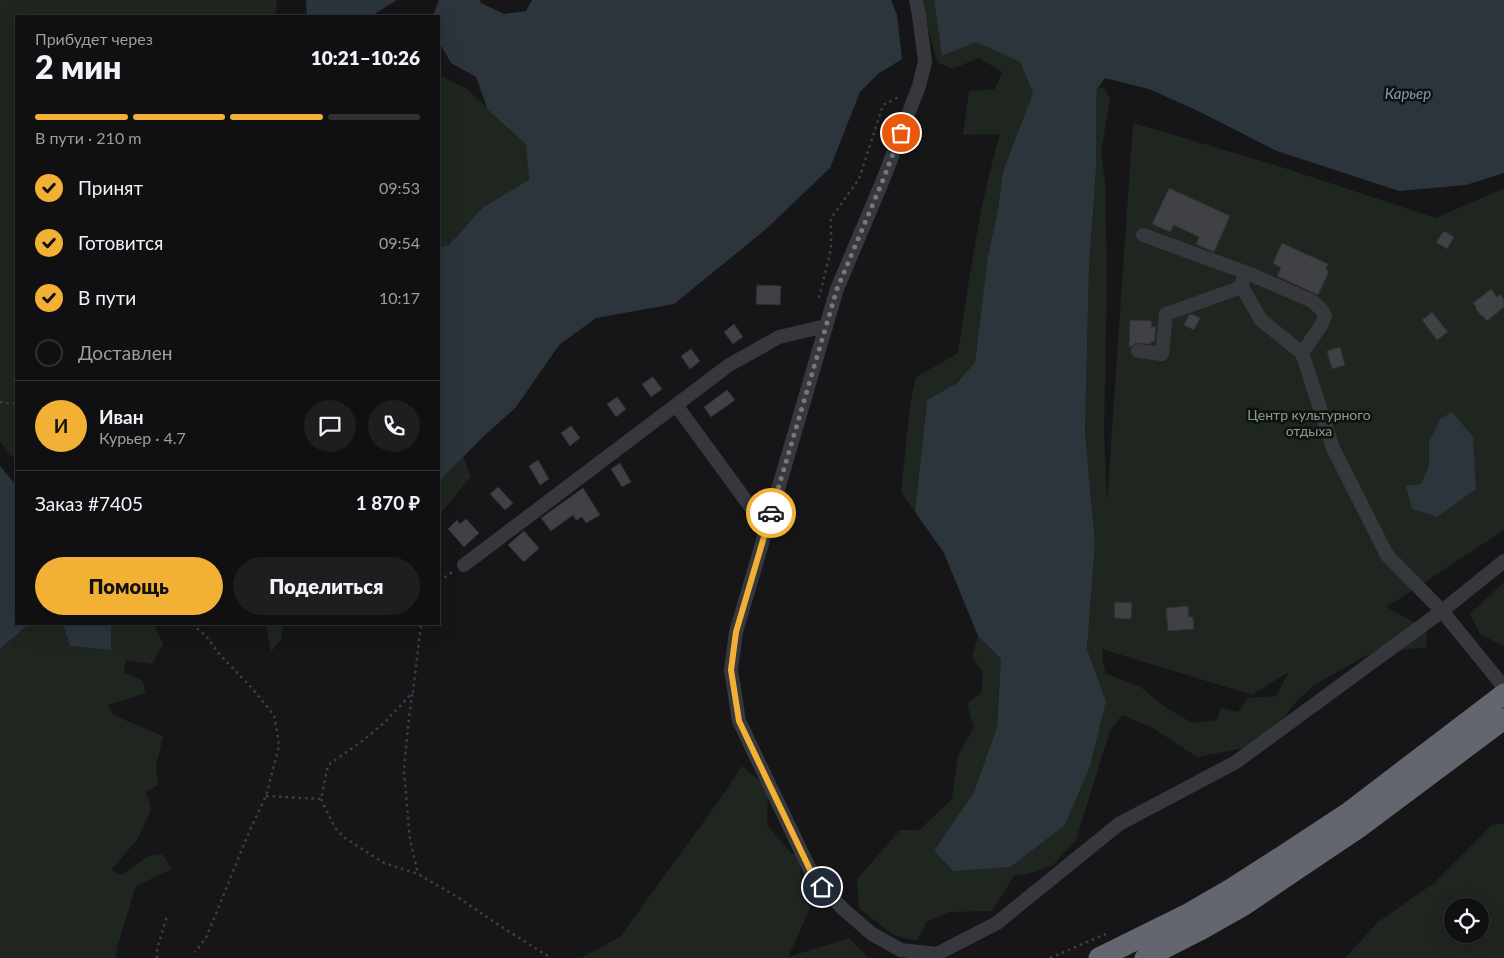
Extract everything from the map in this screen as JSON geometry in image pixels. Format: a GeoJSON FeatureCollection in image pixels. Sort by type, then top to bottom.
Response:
{"type":"FeatureCollection","features":[{"type":"Feature","properties":{"kind":"highway"},"geometry":{"type":"LineString","coordinates":[[1100,958],[1186,915],[1284,856],[1348,813],[1504,694]]}},
{"type":"Feature","properties":{"kind":"highway"},"geometry":{"type":"LineString","coordinates":[[1145,958],[1198,931],[1294,872],[1358,828],[1504,719]]}},
{"type":"Feature","properties":{"kind":"lane"},"geometry":{"type":"LineString","coordinates":[[916,0],[920,15],[925,62],[919,86],[883,180],[837,289],[736,632],[731,670],[739,721],[813,876],[842,908],[872,934],[900,950],[936,954],[997,923],[1119,824],[1236,762],[1442,611],[1504,560]]}},
{"type":"Feature","properties":{"kind":"lane"},"geometry":{"type":"LineString","coordinates":[[1143,235],[1244,272],[1312,301],[1321,309],[1325,316],[1322,324],[1302,353]]}},
{"type":"Feature","properties":{"kind":"lane"},"geometry":{"type":"LineString","coordinates":[[1244,272],[1242,287],[1261,320],[1302,353],[1333,448],[1387,555],[1442,611],[1504,688]]}},
{"type":"Feature","properties":{"kind":"lane"},"geometry":{"type":"LineString","coordinates":[[1138,351],[1162,354],[1166,314],[1242,287]]}},
{"type":"Feature","properties":{"kind":"lane"},"geometry":{"type":"LineString","coordinates":[[464,565],[729,365],[779,337],[826,326]]}},
{"type":"Feature","properties":{"kind":"lane"},"geometry":{"type":"LineString","coordinates":[[676,405],[766,528]]}},
{"type":"Feature","properties":{"kind":"path"},"geometry":{"type":"LineString","coordinates":[[817,307],[831,249],[831,218],[859,179],[882,106],[919,86]]}},
{"type":"Feature","properties":{"kind":"path"},"geometry":{"type":"LineString","coordinates":[[0,402],[15,404]]}},
{"type":"Feature","properties":{"kind":"path"},"geometry":{"type":"LineString","coordinates":[[440,580],[464,565]]}},
{"type":"Feature","properties":{"kind":"path"},"geometry":{"type":"LineString","coordinates":[[193,625],[206,636],[220,655],[251,687],[274,715],[279,746],[266,796],[249,832],[206,938],[196,952]]}},
{"type":"Feature","properties":{"kind":"path"},"geometry":{"type":"LineString","coordinates":[[418,874],[410,840],[404,770],[421,625]]}},
{"type":"Feature","properties":{"kind":"path"},"geometry":{"type":"LineString","coordinates":[[413,692],[385,722],[328,765],[321,799],[335,828],[345,838],[384,863],[418,874],[459,898],[551,958]]}},
{"type":"Feature","properties":{"kind":"path"},"geometry":{"type":"LineString","coordinates":[[266,796],[321,799]]}},
{"type":"Feature","properties":{"kind":"path"},"geometry":{"type":"LineString","coordinates":[[157,958],[157,949],[167,916]]}},
{"type":"Feature","properties":{"kind":"green space"},"geometry":{"type":"Polygon","coordinates":[[[0,0],[277,0],[275,15],[15,15],[15,458],[0,441],[0,0]]]}},
{"type":"Feature","properties":{"kind":"green space"},"geometry":{"type":"Polygon","coordinates":[[[924,0],[934,0],[942,56],[976,42],[1020,62],[1033,93],[1003,171],[998,210],[988,255],[975,362],[957,383],[927,400],[915,512],[901,492],[910,405],[916,377],[958,353],[980,215],[1000,134],[963,135],[969,91],[995,89],[1002,72],[979,58],[952,69],[939,63],[936,59],[926,20],[924,0]]]}},
{"type":"Feature","properties":{"kind":"green space"},"geometry":{"type":"Polygon","coordinates":[[[440,77],[467,89],[527,144],[529,181],[482,208],[449,245],[440,247],[440,77]]]}},
{"type":"Feature","properties":{"kind":"green space","name":"Центр культурного отдыха"},"geometry":{"type":"Polygon","coordinates":[[[1104,87],[1110,100],[1101,152],[1105,181],[1107,280],[1104,435],[1107,502],[1133,123],[1272,164],[1436,218],[1504,188],[1504,530],[1387,607],[1427,630],[1426,647],[1367,655],[1313,686],[1296,702],[1265,744],[1197,757],[1153,728],[1122,715],[1110,731],[1076,840],[1054,864],[1029,874],[1014,876],[992,911],[949,912],[926,922],[917,941],[893,935],[859,908],[857,879],[900,830],[919,830],[952,799],[958,756],[974,727],[967,704],[981,693],[983,672],[972,657],[978,636],[1001,659],[997,727],[974,792],[935,851],[953,871],[1106,701],[1087,649],[1095,543],[1085,432],[1089,269],[1096,170],[1097,89],[1104,87]],[[1102,649],[1106,674],[1139,686],[1167,708],[1192,723],[1217,720],[1221,708],[1238,712],[1248,698],[1276,696],[1289,672],[1252,695],[1102,649]]]}},
{"type":"Feature","properties":{"kind":"green space"},"geometry":{"type":"Polygon","coordinates":[[[463,457],[471,476],[440,512],[440,480],[463,457]]]}},
{"type":"Feature","properties":{"kind":"green space"},"geometry":{"type":"Polygon","coordinates":[[[1504,582],[1503,646],[1480,634],[1470,614],[1504,582]]]}},
{"type":"Feature","properties":{"kind":"green space"},"geometry":{"type":"Polygon","coordinates":[[[28,625],[63,625],[70,646],[111,650],[111,625],[154,625],[163,644],[152,664],[126,660],[124,673],[142,680],[146,693],[108,705],[113,715],[163,736],[156,767],[158,785],[146,792],[151,810],[137,840],[111,870],[122,875],[148,856],[162,854],[172,869],[136,886],[115,958],[0,958],[0,649],[28,625]]]}},
{"type":"Feature","properties":{"kind":"green space"},"geometry":{"type":"Polygon","coordinates":[[[266,625],[283,625],[281,639],[271,652],[266,625]]]}},
{"type":"Feature","properties":{"kind":"green space"},"geometry":{"type":"Polygon","coordinates":[[[742,766],[768,788],[767,825],[792,854],[799,853],[803,900],[811,906],[788,957],[849,938],[868,958],[581,958],[620,937],[742,766]]]}},
{"type":"Feature","properties":{"kind":"green space"},"geometry":{"type":"Polygon","coordinates":[[[1504,823],[1504,958],[1345,958],[1378,922],[1434,883],[1492,825],[1504,823]]]}},
{"type":"Feature","properties":{"kind":"water"},"geometry":{"type":"Polygon","coordinates":[[[306,0],[397,0],[373,15],[307,15],[306,0]]]}},
{"type":"Feature","properties":{"kind":"water"},"geometry":{"type":"Polygon","coordinates":[[[439,0],[479,0],[481,3],[504,14],[526,11],[532,0],[891,0],[897,15],[902,59],[878,74],[860,92],[830,168],[765,230],[674,304],[596,318],[559,345],[516,407],[440,480],[440,247],[449,245],[482,208],[529,180],[526,144],[488,110],[476,77],[451,63],[440,44],[440,15],[433,15],[439,0]]]}},
{"type":"Feature","properties":{"kind":"water","name":"Карьер"},"geometry":{"type":"Polygon","coordinates":[[[934,0],[1504,0],[1504,173],[1466,185],[1399,191],[1277,151],[1196,110],[1149,89],[1105,78],[1097,89],[1096,170],[1089,269],[1085,432],[1095,543],[1087,649],[1106,701],[1090,766],[1065,825],[1010,867],[953,871],[934,851],[974,792],[997,727],[1001,659],[978,636],[944,553],[915,512],[927,400],[957,383],[975,362],[988,255],[998,210],[1003,171],[1033,93],[1020,62],[976,42],[942,56],[934,0]]]}},
{"type":"Feature","properties":{"kind":"water"},"geometry":{"type":"Polygon","coordinates":[[[1452,412],[1473,437],[1476,489],[1437,517],[1412,509],[1406,486],[1421,484],[1429,466],[1429,442],[1440,419],[1452,412]]]}},
{"type":"Feature","properties":{"kind":"water"},"geometry":{"type":"Polygon","coordinates":[[[0,466],[15,484],[15,625],[28,625],[0,649],[0,466]]]}},
{"type":"Feature","properties":{"kind":"water"},"geometry":{"type":"Polygon","coordinates":[[[63,625],[111,625],[111,650],[70,646],[63,625]]]}},
{"type":"Feature","properties":{"kind":"building"},"geometry":{"type":"Polygon","coordinates":[[[1169,188],[1230,216],[1214,252],[1196,244],[1199,237],[1174,225],[1170,232],[1152,224],[1169,188]]]}},
{"type":"Feature","properties":{"kind":"building"},"geometry":{"type":"Polygon","coordinates":[[[1444,231],[1454,237],[1447,249],[1436,242],[1444,231]]]}},
{"type":"Feature","properties":{"kind":"building"},"geometry":{"type":"Polygon","coordinates":[[[1282,243],[1328,264],[1326,269],[1329,271],[1318,295],[1277,276],[1281,268],[1273,263],[1282,243]]]}},
{"type":"Feature","properties":{"kind":"building"},"geometry":{"type":"Polygon","coordinates":[[[757,285],[781,286],[780,305],[756,304],[757,285]]]}},
{"type":"Feature","properties":{"kind":"building"},"geometry":{"type":"Polygon","coordinates":[[[1491,289],[1497,297],[1500,294],[1504,300],[1504,307],[1487,321],[1481,316],[1473,303],[1491,289]]]}},
{"type":"Feature","properties":{"kind":"building"},"geometry":{"type":"Polygon","coordinates":[[[1432,312],[1448,332],[1437,340],[1422,320],[1432,312]]]}},
{"type":"Feature","properties":{"kind":"building"},"geometry":{"type":"Polygon","coordinates":[[[1192,314],[1200,318],[1194,330],[1184,325],[1189,315],[1192,314]]]}},
{"type":"Feature","properties":{"kind":"building"},"geometry":{"type":"Polygon","coordinates":[[[1130,320],[1152,321],[1151,327],[1156,327],[1154,342],[1151,341],[1151,344],[1135,343],[1129,347],[1130,320]]]}},
{"type":"Feature","properties":{"kind":"building"},"geometry":{"type":"Polygon","coordinates":[[[734,324],[743,337],[733,344],[724,332],[734,324]]]}},
{"type":"Feature","properties":{"kind":"building"},"geometry":{"type":"Polygon","coordinates":[[[1340,347],[1345,365],[1332,369],[1327,351],[1340,347]]]}},
{"type":"Feature","properties":{"kind":"building"},"geometry":{"type":"Polygon","coordinates":[[[691,349],[700,361],[690,369],[681,356],[691,349]]]}},
{"type":"Feature","properties":{"kind":"building"},"geometry":{"type":"Polygon","coordinates":[[[653,377],[662,389],[651,397],[642,384],[653,377]]]}},
{"type":"Feature","properties":{"kind":"building"},"geometry":{"type":"Polygon","coordinates":[[[727,390],[735,400],[711,417],[704,407],[727,390]]]}},
{"type":"Feature","properties":{"kind":"building"},"geometry":{"type":"Polygon","coordinates":[[[617,397],[626,409],[616,417],[607,404],[617,397]]]}},
{"type":"Feature","properties":{"kind":"building"},"geometry":{"type":"Polygon","coordinates":[[[571,426],[580,438],[570,446],[561,433],[571,426]]]}},
{"type":"Feature","properties":{"kind":"building"},"geometry":{"type":"Polygon","coordinates":[[[538,460],[549,479],[540,485],[529,466],[538,460]]]}},
{"type":"Feature","properties":{"kind":"building"},"geometry":{"type":"Polygon","coordinates":[[[620,463],[631,482],[622,487],[611,469],[620,463]]]}},
{"type":"Feature","properties":{"kind":"building"},"geometry":{"type":"Polygon","coordinates":[[[498,487],[513,503],[505,510],[490,494],[498,487]]]}},
{"type":"Feature","properties":{"kind":"building"},"geometry":{"type":"Polygon","coordinates":[[[583,488],[600,515],[586,523],[582,517],[576,520],[573,515],[551,531],[541,518],[583,488]]]}},
{"type":"Feature","properties":{"kind":"building"},"geometry":{"type":"Polygon","coordinates":[[[466,519],[479,533],[464,547],[448,529],[457,520],[460,524],[466,519]]]}},
{"type":"Feature","properties":{"kind":"building"},"geometry":{"type":"Polygon","coordinates":[[[524,531],[539,548],[524,562],[508,545],[524,531]]]}},
{"type":"Feature","properties":{"kind":"building"},"geometry":{"type":"Polygon","coordinates":[[[1115,602],[1132,603],[1131,619],[1114,618],[1115,602]]]}},
{"type":"Feature","properties":{"kind":"building"},"geometry":{"type":"Polygon","coordinates":[[[1188,606],[1189,617],[1193,617],[1194,629],[1168,631],[1166,608],[1188,606]]]}},
{"type":"Feature","properties":{"kind":"way so far"},"geometry":{"type":"LineString","coordinates":[[771,513],[837,289],[901,133]]}},
{"type":"Feature","properties":{"kind":"route"},"geometry":{"type":"LineString","coordinates":[[771,513],[736,632],[731,670],[739,721],[813,876],[822,887]]}}]}
